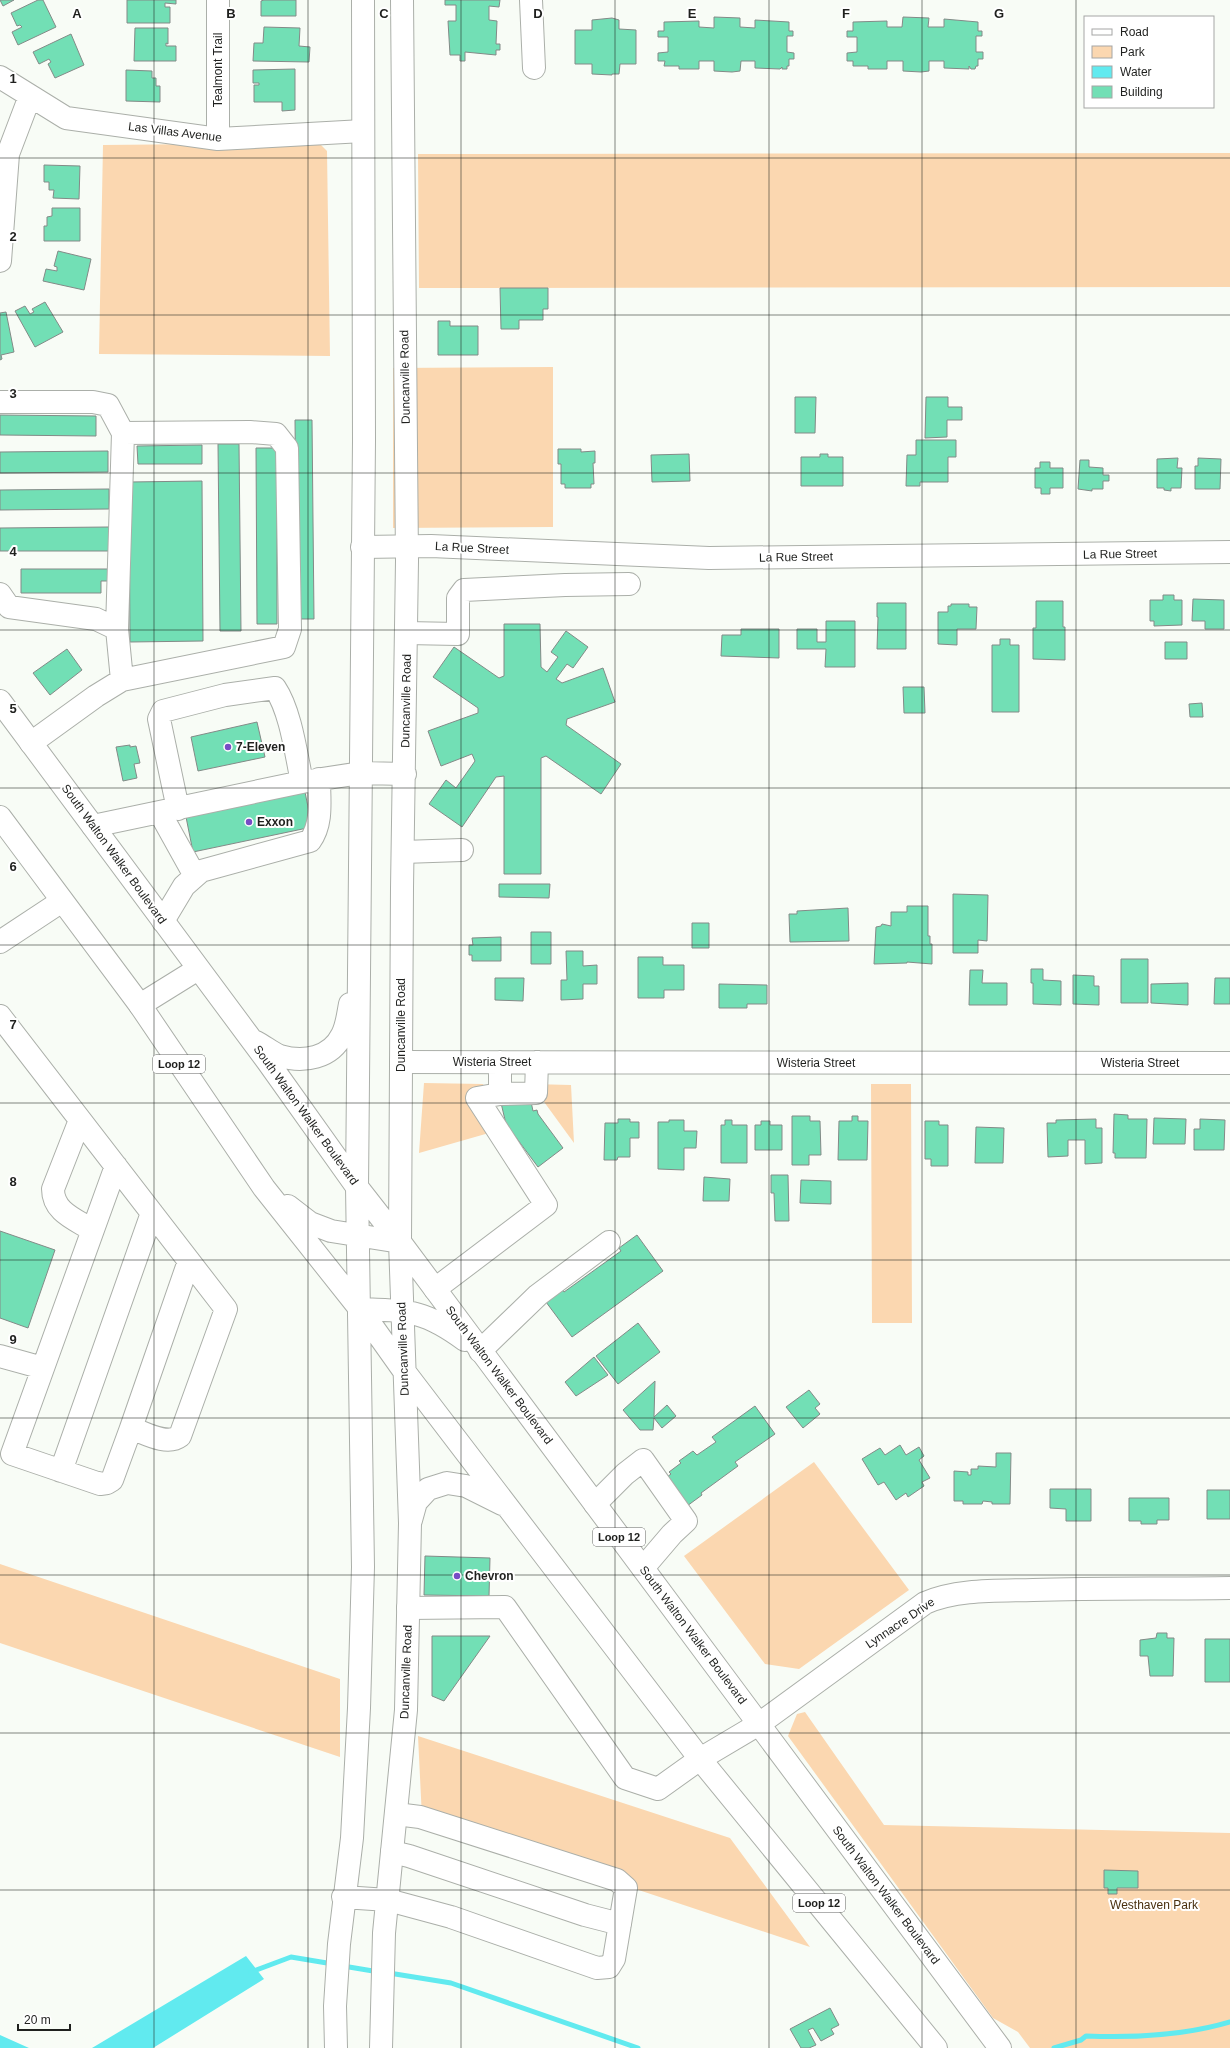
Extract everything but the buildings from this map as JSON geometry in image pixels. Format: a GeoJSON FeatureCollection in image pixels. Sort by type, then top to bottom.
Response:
{"type":"FeatureCollection","features":[{"type":"Feature","properties":{"kind":"main road","name":"Tealmont Trail"},"geometry":{"type":"LineString","coordinates":[[218,0],[218,139]]}},
{"type":"Feature","properties":{"kind":"main road"},"geometry":{"type":"LineString","coordinates":[[336,2048],[335,2006],[343,1903],[352,1838],[360,1700],[363,1567],[357,1187],[364,441],[363,0]]}},
{"type":"Feature","properties":{"kind":"main road","name":"Duncanville Road"},"geometry":{"type":"LineString","coordinates":[[381,2048],[384,1933],[406,1710],[410,1523],[400,1242],[407,546],[402,0]]}},
{"type":"Feature","properties":{"kind":"main road"},"geometry":{"type":"LineString","coordinates":[[532,0],[534,68]]}},
{"type":"Feature","properties":{"kind":"main road","name":"Las Villas Avenue"},"geometry":{"type":"LineString","coordinates":[[0,77],[66,118],[218,139],[363,131]]}},
{"type":"Feature","properties":{"kind":"main road"},"geometry":{"type":"LineString","coordinates":[[0,261],[8,154],[30,96]]}},
{"type":"Feature","properties":{"kind":"main road"},"geometry":{"type":"LineString","coordinates":[[0,402],[93,402],[108,405],[123,433],[117,629],[122,680]]}},
{"type":"Feature","properties":{"kind":"main road"},"geometry":{"type":"LineString","coordinates":[[32,743],[96,696],[122,680],[284,646],[290,629],[287,448],[276,434],[250,432],[123,433]]}},
{"type":"Feature","properties":{"kind":"main road","name":"La Rue Street"},"geometry":{"type":"LineString","coordinates":[[362,547],[407,546],[710,558],[1230,552]]}},
{"type":"Feature","properties":{"kind":"main road"},"geometry":{"type":"LineString","coordinates":[[406,633],[458,634],[458,598],[464,590],[565,585],[629,584]]}},
{"type":"Feature","properties":{"kind":"main road"},"geometry":{"type":"LineString","coordinates":[[0,594],[9,607],[96,619],[117,629]]}},
{"type":"Feature","properties":{"kind":"main road"},"geometry":{"type":"LineString","coordinates":[[163,921],[184,886],[201,871],[310,841],[316,833],[319,820],[310,781],[280,694],[275,688],[225,695],[163,712],[159,719],[169,811],[195,876]]}},
{"type":"Feature","properties":{"kind":"main road","name":"South Walton Walker Boulevard"},"geometry":{"type":"LineString","coordinates":[[0,701],[250,1038],[357,1187],[400,1242],[1000,2048]]}},
{"type":"Feature","properties":{"kind":"main road"},"geometry":{"type":"LineString","coordinates":[[93,826],[310,781],[361,773],[405,774]]}},
{"type":"Feature","properties":{"kind":"main road","name":"Loop 12"},"geometry":{"type":"LineString","coordinates":[[0,817],[140,1006],[264,1188],[360,1309],[404,1371],[700,1759],[936,2048]]}},
{"type":"Feature","properties":{"kind":"main road"},"geometry":{"type":"LineString","coordinates":[[403,852],[462,850]]}},
{"type":"Feature","properties":{"kind":"main road"},"geometry":{"type":"LineString","coordinates":[[0,942],[62,900]]}},
{"type":"Feature","properties":{"kind":"main road"},"geometry":{"type":"LineString","coordinates":[[140,1006],[198,969]]}},
{"type":"Feature","properties":{"kind":"main road"},"geometry":{"type":"LineString","coordinates":[[250,1038],[280,1055],[299,1059],[319,1057],[333,1047],[342,1034],[359,980]]}},
{"type":"Feature","properties":{"kind":"main road"},"geometry":{"type":"LineString","coordinates":[[0,1016],[226,1309],[180,1436],[175,1440],[168,1441],[131,1428]]}},
{"type":"Feature","properties":{"kind":"main road","name":"Wisteria Street"},"geometry":{"type":"LineString","coordinates":[[401,1062],[1230,1063]]}},
{"type":"Feature","properties":{"kind":"main road"},"geometry":{"type":"LineString","coordinates":[[500,1062],[500,1094]]}},
{"type":"Feature","properties":{"kind":"main road"},"geometry":{"type":"LineString","coordinates":[[435,1289],[546,1205],[477,1098],[500,1094],[536,1093],[537,1062]]}},
{"type":"Feature","properties":{"kind":"main road"},"geometry":{"type":"LineString","coordinates":[[80,1120],[53,1189],[53,1200],[57,1208],[92,1230]]}},
{"type":"Feature","properties":{"kind":"main road"},"geometry":{"type":"LineString","coordinates":[[116,1166],[43,1368],[6,1452],[100,1484],[107,1483],[112,1480],[189,1261]]}},
{"type":"Feature","properties":{"kind":"main road"},"geometry":{"type":"LineString","coordinates":[[264,1188],[310,1223],[330,1231],[358,1237],[400,1242]]}},
{"type":"Feature","properties":{"kind":"main road"},"geometry":{"type":"LineString","coordinates":[[61,1471],[152,1213]]}},
{"type":"Feature","properties":{"kind":"main road"},"geometry":{"type":"LineString","coordinates":[[360,1309],[402,1310],[423,1315],[443,1324],[480,1350],[538,1295],[609,1242]]}},
{"type":"Feature","properties":{"kind":"main road"},"geometry":{"type":"LineString","coordinates":[[0,1356],[43,1368]]}},
{"type":"Feature","properties":{"kind":"main road"},"geometry":{"type":"LineString","coordinates":[[594,1504],[625,1474],[643,1460],[686,1521],[672,1534],[643,1568]]}},
{"type":"Feature","properties":{"kind":"main road"},"geometry":{"type":"LineString","coordinates":[[410,1523],[416,1502],[428,1488],[447,1483],[466,1486],[509,1508]]}},
{"type":"Feature","properties":{"kind":"main road","name":"Lynnacre Drive"},"geometry":{"type":"LineString","coordinates":[[408,1608],[505,1606],[625,1778],[658,1789],[700,1759],[759,1724],[925,1603],[941,1596],[996,1591],[1230,1588]]}},
{"type":"Feature","properties":{"kind":"main road"},"geometry":{"type":"LineString","coordinates":[[343,1903],[388,1900],[451,1917],[597,1968],[610,1967],[614,1959],[626,1888],[617,1880],[420,1817],[396,1814]]}},
{"type":"Feature","properties":{"kind":"main road"},"geometry":{"type":"LineString","coordinates":[[392,1852],[409,1856],[585,1915],[620,1924]]}},
{"type":"Feature","properties":{"kind":"green space"},"geometry":{"type":"Polygon","coordinates":[[[319,143],[327,151],[330,356],[99,354],[103,145],[319,143]]]}},
{"type":"Feature","properties":{"kind":"green space"},"geometry":{"type":"Polygon","coordinates":[[[1230,153],[1230,287],[419,288],[418,154],[1230,153]]]}},
{"type":"Feature","properties":{"kind":"green space"},"geometry":{"type":"Polygon","coordinates":[[[553,367],[553,527],[393,528],[393,368],[553,367]]]}},
{"type":"Feature","properties":{"kind":"green space"},"geometry":{"type":"Polygon","coordinates":[[[424,1083],[483,1084],[503,1129],[419,1153],[424,1083]]]}},
{"type":"Feature","properties":{"kind":"green space"},"geometry":{"type":"Polygon","coordinates":[[[531,1084],[571,1085],[574,1143],[531,1084]]]}},
{"type":"Feature","properties":{"kind":"green space"},"geometry":{"type":"Polygon","coordinates":[[[871,1084],[911,1084],[912,1323],[872,1323],[871,1084]]]}},
{"type":"Feature","properties":{"kind":"green space"},"geometry":{"type":"Polygon","coordinates":[[[814,1462],[909,1590],[799,1669],[765,1664],[684,1556],[814,1462]]]}},
{"type":"Feature","properties":{"kind":"green space"},"geometry":{"type":"Polygon","coordinates":[[[0,1564],[340,1679],[340,1757],[0,1643],[0,1564]]]}},
{"type":"Feature","properties":{"kind":"green space","name":"Westhaven Park"},"geometry":{"type":"Polygon","coordinates":[[[805,1712],[884,1825],[1230,1833],[1230,2048],[1030,2048],[1018,2032],[993,2018],[788,1736],[797,1714],[805,1712]]]}},
{"type":"Feature","properties":{"kind":"green space"},"geometry":{"type":"Polygon","coordinates":[[[418,1736],[730,1838],[810,1947],[422,1818],[418,1736]]]}},
{"type":"Feature","properties":{"kind":"water"},"geometry":{"type":"Polygon","coordinates":[[[246,1956],[264,1979],[153,2048],[92,2048],[246,1956]]]}},
{"type":"Feature","properties":{"kind":"water"},"geometry":{"type":"Polygon","coordinates":[[[0,2035],[29,2048],[0,2048],[0,2035]]]}},
{"type":"Feature","properties":{"kind":"waterway"},"geometry":{"type":"LineString","coordinates":[[251,1972],[291,1957],[333,1964]]}},
{"type":"Feature","properties":{"kind":"waterway"},"geometry":{"type":"LineString","coordinates":[[343,1966],[379,1972]]}},
{"type":"Feature","properties":{"kind":"waterway"},"geometry":{"type":"LineString","coordinates":[[389,1973],[451,1983],[638,2048]]}},
{"type":"Feature","properties":{"kind":"waterway"},"geometry":{"type":"LineString","coordinates":[[1054,2048],[1081,2040],[1086,2036],[1122,2037],[1158,2035],[1212,2027],[1230,2022]]}},
{"type":"Feature","properties":{"kind":"place","name":"7-Eleven"},"geometry":{"type":"Point","coordinates":[228,747]}},
{"type":"Feature","properties":{"kind":"place","name":"Exxon"},"geometry":{"type":"Point","coordinates":[249,822]}},
{"type":"Feature","properties":{"kind":"place","name":"Chevron"},"geometry":{"type":"Point","coordinates":[457,1576]}}]}
